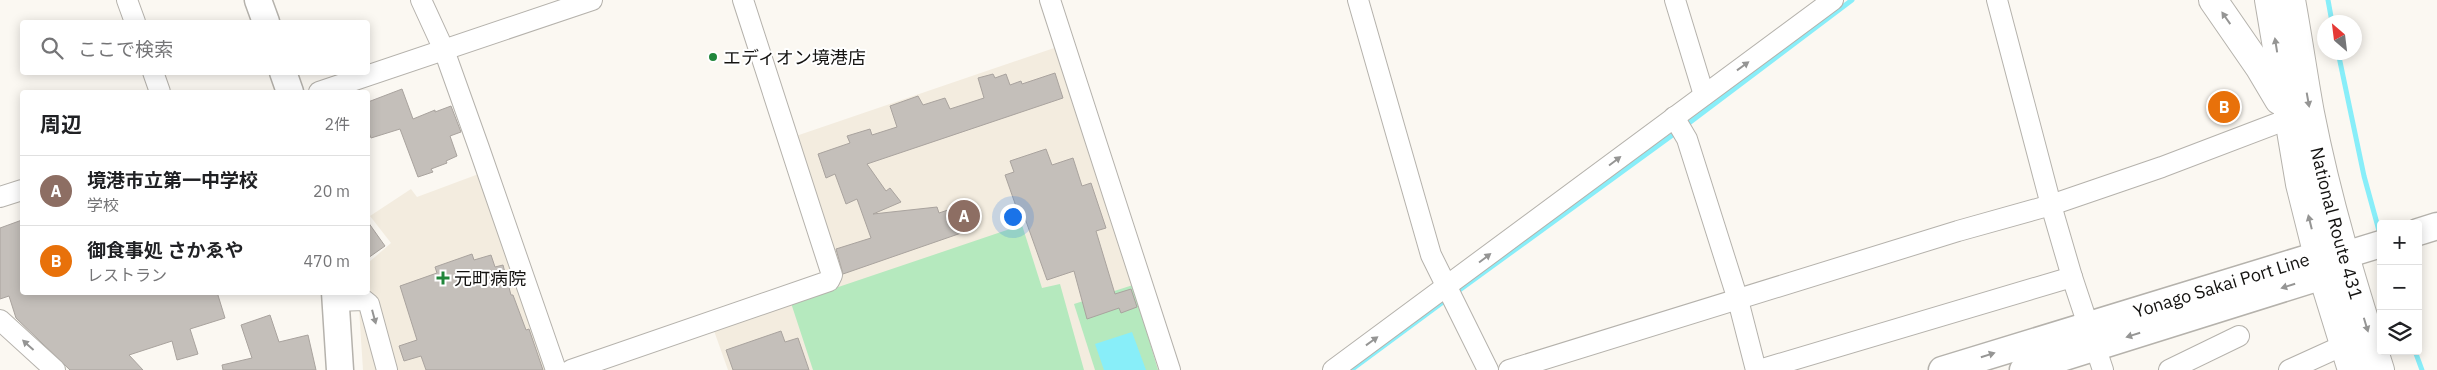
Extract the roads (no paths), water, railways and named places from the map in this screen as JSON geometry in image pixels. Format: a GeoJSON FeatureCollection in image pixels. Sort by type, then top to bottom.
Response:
{"type":"FeatureCollection","features":[{"type":"Feature","properties":{"kind":"highway","name":"National Route 431"},"geometry":{"type":"LineString","coordinates":[[2213,0],[2275,90],[2288,119]]}},
{"type":"Feature","properties":{"kind":"highway","name":"National Route 431"},"geometry":{"type":"LineString","coordinates":[[2269,0],[2300,184],[2320,265],[2348,358]]}},
{"type":"Feature","properties":{"kind":"highway","name":"National Route 431"},"geometry":{"type":"LineString","coordinates":[[2292,0],[2310,113],[2345,256],[2380,370]]}},
{"type":"Feature","properties":{"kind":"highway","name":"National Route 431"},"geometry":{"type":"LineString","coordinates":[[2297,0],[2304,73]]}},
{"type":"Feature","properties":{"kind":"main road"},"geometry":{"type":"LineString","coordinates":[[258,0],[265,20]]}},
{"type":"Feature","properties":{"kind":"main road"},"geometry":{"type":"LineString","coordinates":[[284,75],[289,90]]}},
{"type":"Feature","properties":{"kind":"main road"},"geometry":{"type":"LineString","coordinates":[[2422,231],[2437,226]]}},
{"type":"Feature","properties":{"kind":"main road"},"geometry":{"type":"LineString","coordinates":[[2345,256],[2377,245]]}},
{"type":"Feature","properties":{"kind":"main road","name":"Yonago Sakai Port Line"},"geometry":{"type":"LineString","coordinates":[[2022,370],[2095,347],[2345,256]]}},
{"type":"Feature","properties":{"kind":"main road"},"geometry":{"type":"LineString","coordinates":[[335,297],[340,370]]}},
{"type":"Feature","properties":{"kind":"main road","name":"Yonago Sakai Port Line"},"geometry":{"type":"LineString","coordinates":[[1942,370],[2095,347]]}},
{"type":"Feature","properties":{"kind":"street"},"geometry":{"type":"LineString","coordinates":[[127,0],[134,20]]}},
{"type":"Feature","properties":{"kind":"street"},"geometry":{"type":"LineString","coordinates":[[420,0],[444,50],[556,370]]}},
{"type":"Feature","properties":{"kind":"street"},"geometry":{"type":"LineString","coordinates":[[326,90],[589,0]]}},
{"type":"Feature","properties":{"kind":"street"},"geometry":{"type":"LineString","coordinates":[[570,370],[829,281],[832,275],[743,0]]}},
{"type":"Feature","properties":{"kind":"street"},"geometry":{"type":"LineString","coordinates":[[1050,0],[1170,370]]}},
{"type":"Feature","properties":{"kind":"street"},"geometry":{"type":"LineString","coordinates":[[1358,0],[1423,231],[1445,287],[1488,370]]}},
{"type":"Feature","properties":{"kind":"street"},"geometry":{"type":"LineString","coordinates":[[1675,0],[1704,95]]}},
{"type":"Feature","properties":{"kind":"street"},"geometry":{"type":"LineString","coordinates":[[1332,370],[1833,0]]}},
{"type":"Feature","properties":{"kind":"street"},"geometry":{"type":"LineString","coordinates":[[1997,0],[2051,205],[2095,347]]}},
{"type":"Feature","properties":{"kind":"street"},"geometry":{"type":"LineString","coordinates":[[154,75],[159,90]]}},
{"type":"Feature","properties":{"kind":"street"},"geometry":{"type":"LineString","coordinates":[[1674,117],[1687,138],[1738,300],[1757,370],[2072,277]]}},
{"type":"Feature","properties":{"kind":"street"},"geometry":{"type":"LineString","coordinates":[[1509,370],[1958,231],[2051,205],[2162,168],[2288,119]]}},
{"type":"Feature","properties":{"kind":"street"},"geometry":{"type":"LineString","coordinates":[[0,197],[20,191]]}},
{"type":"Feature","properties":{"kind":"street"},"geometry":{"type":"LineString","coordinates":[[335,297],[364,300],[370,304],[387,370]]}},
{"type":"Feature","properties":{"kind":"street"},"geometry":{"type":"LineString","coordinates":[[0,320],[55,370]]}},
{"type":"Feature","properties":{"kind":"street"},"geometry":{"type":"LineString","coordinates":[[2169,370],[2240,336]]}},
{"type":"Feature","properties":{"kind":"street"},"geometry":{"type":"LineString","coordinates":[[2289,370],[2348,358]]}},
{"type":"Feature","properties":{"kind":"water"},"geometry":{"type":"Polygon","coordinates":[[[1132,332],[1146,370],[1104,370],[1095,344],[1132,332]]]}},
{"type":"Feature","properties":{"kind":"waterway"},"geometry":{"type":"LineString","coordinates":[[1685,126],[1852,0]]}},
{"type":"Feature","properties":{"kind":"waterway"},"geometry":{"type":"LineString","coordinates":[[2328,0],[2331,15]]}},
{"type":"Feature","properties":{"kind":"waterway"},"geometry":{"type":"LineString","coordinates":[[2340,60],[2364,176],[2377,223]]}},
{"type":"Feature","properties":{"kind":"waterway"},"geometry":{"type":"LineString","coordinates":[[1454,294],[1678,131]]}},
{"type":"Feature","properties":{"kind":"waterway"},"geometry":{"type":"LineString","coordinates":[[1351,370],[1447,299]]}},
{"type":"Feature","properties":{"kind":"waterway"},"geometry":{"type":"LineString","coordinates":[[2416,355],[2422,370]]}},
{"type":"Feature","properties":{"kind":"place","name":"エディオン境港店"},"geometry":{"type":"Point","coordinates":[713,57]}},
{"type":"Feature","properties":{"kind":"place","name":"御食事処 さかゑや"},"geometry":{"type":"Point","coordinates":[2224,107]}},
{"type":"Feature","properties":{"kind":"place","name":"境港市立第一中学校"},"geometry":{"type":"Point","coordinates":[964,216]}},
{"type":"Feature","properties":{"kind":"place","name":"元町病院"},"geometry":{"type":"Point","coordinates":[443,278]}}]}
